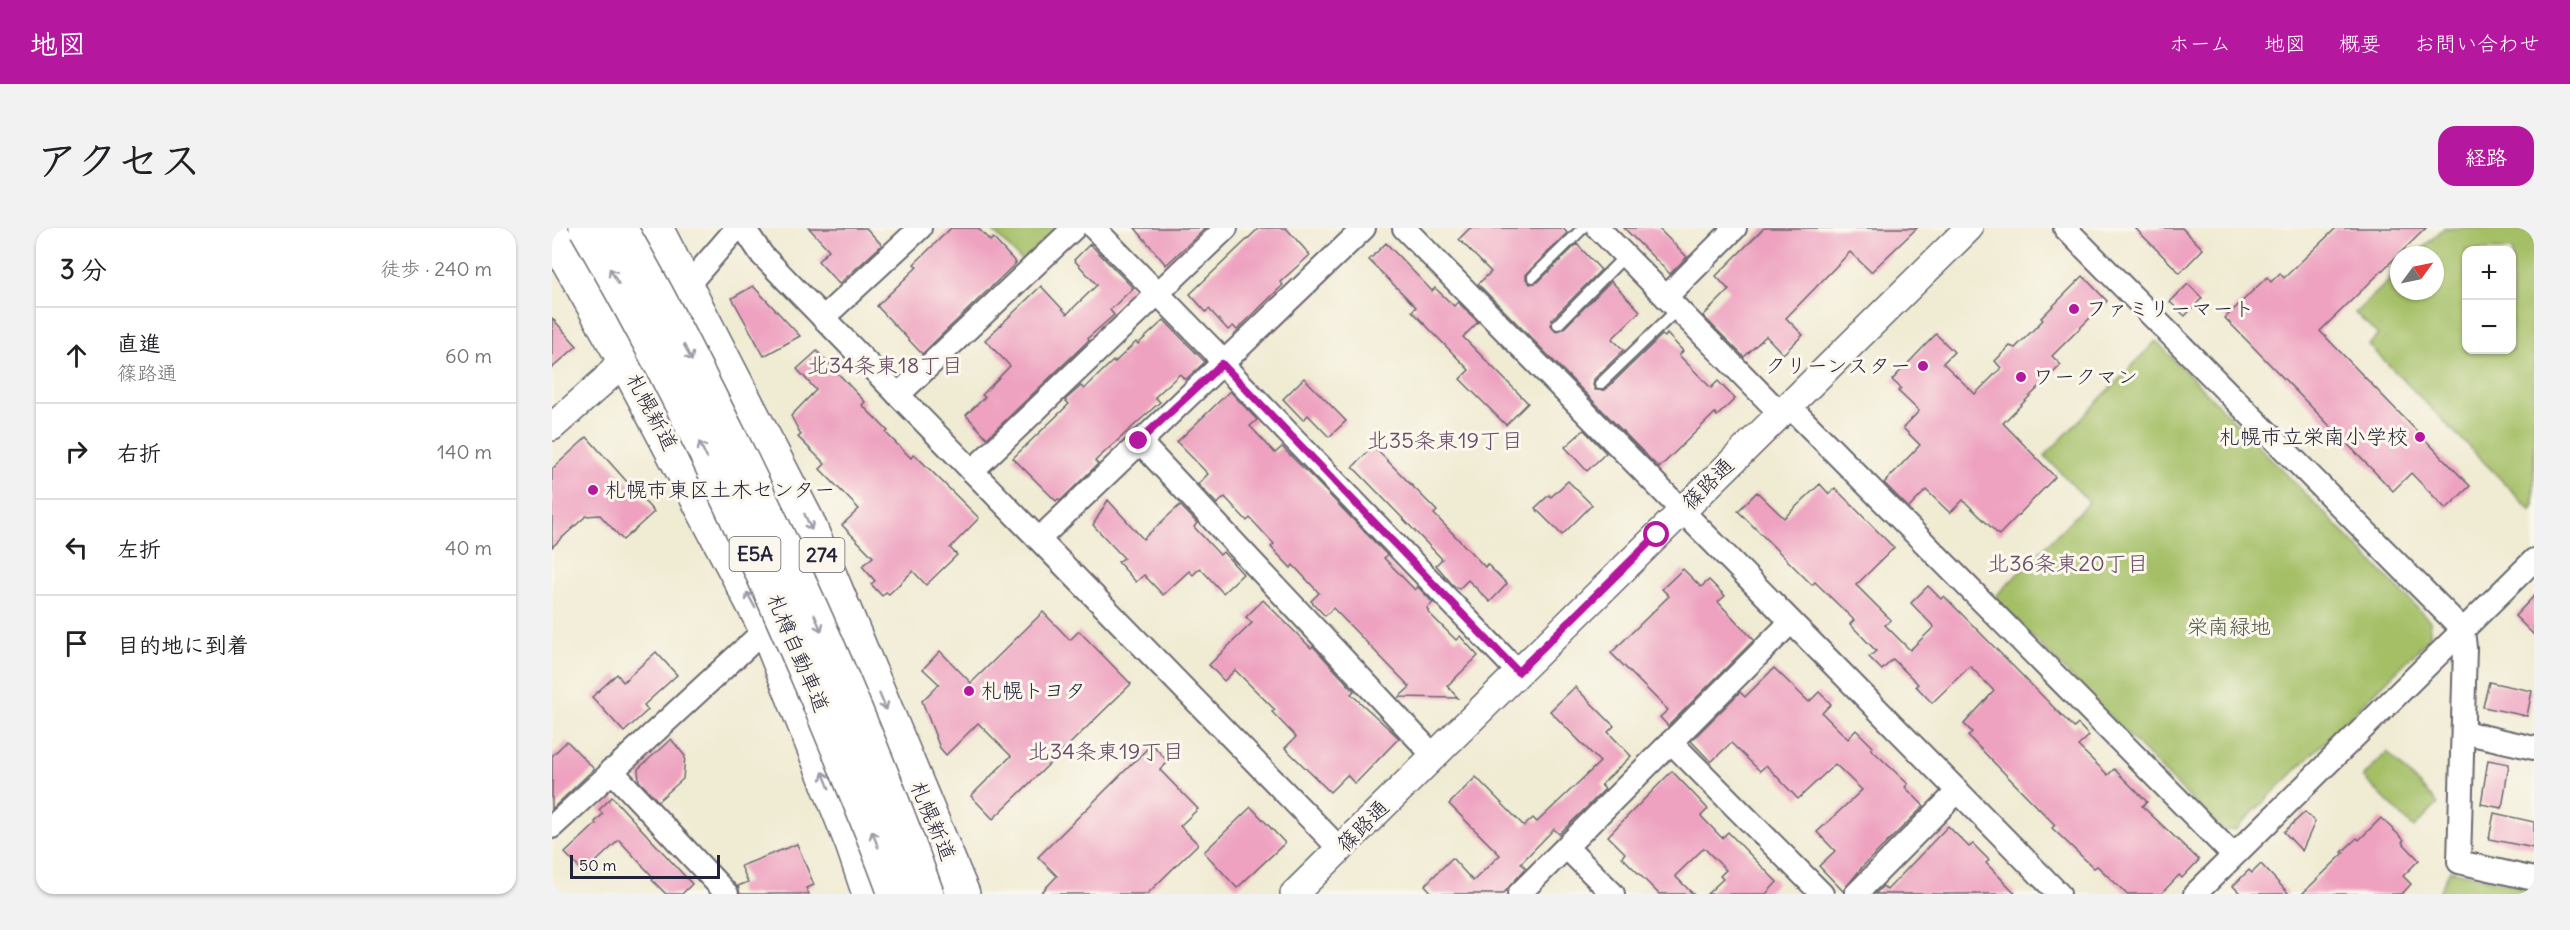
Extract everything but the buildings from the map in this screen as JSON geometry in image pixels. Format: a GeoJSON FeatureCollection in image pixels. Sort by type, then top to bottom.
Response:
{"type":"FeatureCollection","features":[{"type":"Feature","properties":{"kind":"highway","name":"札樽自動車道"},"geometry":{"type":"LineString","coordinates":[[586,228],[634,311],[765,574],[874,835],[895,894]]}},
{"type":"Feature","properties":{"kind":"highway","name":"札樽自動車道"},"geometry":{"type":"LineString","coordinates":[[620,228],[659,296],[792,562],[902,822],[927,894]]}},
{"type":"Feature","properties":{"kind":"highway","name":"札幌新道"},"geometry":{"type":"LineString","coordinates":[[656,228],[807,520],[963,894]]}},
{"type":"Feature","properties":{"kind":"highway","name":"札幌新道"},"geometry":{"type":"LineString","coordinates":[[552,233],[623,358],[766,629],[852,844],[869,894]]}},
{"type":"Feature","properties":{"kind":"street"},"geometry":{"type":"LineString","coordinates":[[552,427],[606,379],[736,228]]}},
{"type":"Feature","properties":{"kind":"street"},"geometry":{"type":"LineString","coordinates":[[744,228],[762,255],[1340,849]]}},
{"type":"Feature","properties":{"kind":"street"},"geometry":{"type":"LineString","coordinates":[[823,318],[920,228]]}},
{"type":"Feature","properties":{"kind":"street"},"geometry":{"type":"LineString","coordinates":[[898,395],[1074,228]]}},
{"type":"Feature","properties":{"kind":"street"},"geometry":{"type":"LineString","coordinates":[[1094,228],[1214,351],[1222,364],[1518,672]]}},
{"type":"Feature","properties":{"kind":"street"},"geometry":{"type":"LineString","coordinates":[[972,471],[1226,228]]}},
{"type":"Feature","properties":{"kind":"street"},"geometry":{"type":"LineString","coordinates":[[1039,540],[1139,441],[1364,228]]}},
{"type":"Feature","properties":{"kind":"street"},"geometry":{"type":"LineString","coordinates":[[1404,228],[2059,894]]}},
{"type":"Feature","properties":{"kind":"street"},"geometry":{"type":"LineString","coordinates":[[1598,228],[1672,303],[1784,409],[2233,855]]}},
{"type":"Feature","properties":{"kind":"street"},"geometry":{"type":"LineString","coordinates":[[1672,303],[1735,228]]}},
{"type":"Feature","properties":{"kind":"street","name":"篠路通"},"geometry":{"type":"LineString","coordinates":[[1294,894],[1969,228]]}},
{"type":"Feature","properties":{"kind":"street"},"geometry":{"type":"LineString","coordinates":[[2065,228],[2463,630],[2465,648],[2459,862],[2534,879]]}},
{"type":"Feature","properties":{"kind":"street"},"geometry":{"type":"LineString","coordinates":[[1139,441],[1434,756]]}},
{"type":"Feature","properties":{"kind":"street"},"geometry":{"type":"LineString","coordinates":[[2195,894],[2463,630],[2532,566]]}},
{"type":"Feature","properties":{"kind":"street"},"geometry":{"type":"LineString","coordinates":[[1519,894],[1791,622]]}},
{"type":"Feature","properties":{"kind":"street"},"geometry":{"type":"LineString","coordinates":[[552,827],[766,629]]}},
{"type":"Feature","properties":{"kind":"street"},"geometry":{"type":"LineString","coordinates":[[2463,732],[2534,748]]}},
{"type":"Feature","properties":{"kind":"street"},"geometry":{"type":"LineString","coordinates":[[1671,742],[1822,894]]}},
{"type":"Feature","properties":{"kind":"street"},"geometry":{"type":"LineString","coordinates":[[611,770],[727,894]]}},
{"type":"Feature","properties":{"kind":"street"},"geometry":{"type":"LineString","coordinates":[[1856,894],[1958,791]]}},
{"type":"Feature","properties":{"kind":"street"},"geometry":{"type":"LineString","coordinates":[[1566,847],[1613,894]]}},
{"type":"Feature","properties":{"kind":"lane"},"geometry":{"type":"LineString","coordinates":[[1533,277],[1583,228]]}},
{"type":"Feature","properties":{"kind":"lane"},"geometry":{"type":"LineString","coordinates":[[1558,324],[1625,256]]}},
{"type":"Feature","properties":{"kind":"lane"},"geometry":{"type":"LineString","coordinates":[[1600,384],[1672,303]]}},
{"type":"Feature","properties":{"kind":"green space"},"geometry":{"type":"Polygon","coordinates":[[[990,228],[1058,228],[1022,261],[990,228]]]}},
{"type":"Feature","properties":{"kind":"green space"},"geometry":{"type":"Polygon","coordinates":[[[2444,228],[2534,228],[2534,506],[2531,510],[2369,345],[2378,335],[2355,313],[2390,280],[2390,300],[2444,300],[2444,246],[2425,246],[2444,228]]]}},
{"type":"Feature","properties":{"kind":"green space","name":"栄南緑地"},"geometry":{"type":"Polygon","coordinates":[[[2156,341],[2430,621],[2430,638],[2235,830],[2221,830],[1994,598],[2089,502],[2045,456],[2156,341]]]}},
{"type":"Feature","properties":{"kind":"green space"},"geometry":{"type":"Polygon","coordinates":[[[2387,752],[2438,804],[2414,828],[2363,777],[2387,752]]]}},
{"type":"Feature","properties":{"kind":"green space"},"geometry":{"type":"Polygon","coordinates":[[[2450,870],[2534,889],[2534,894],[2438,894],[2450,870]]]}},
{"type":"Feature","properties":{"kind":"place","name":"ファミリーマート"},"geometry":{"type":"Point","coordinates":[2074,309]}},
{"type":"Feature","properties":{"kind":"place","name":"クリーンスター"},"geometry":{"type":"Point","coordinates":[1923,366]}},
{"type":"Feature","properties":{"kind":"place","name":"ワークマン"},"geometry":{"type":"Point","coordinates":[2021,377]}},
{"type":"Feature","properties":{"kind":"place","name":"札幌市立栄南小学校"},"geometry":{"type":"Point","coordinates":[2420,437]}},
{"type":"Feature","properties":{"kind":"place","name":"札幌市東区土木センター"},"geometry":{"type":"Point","coordinates":[593,490]}},
{"type":"Feature","properties":{"kind":"place","name":"札幌トヨタ"},"geometry":{"type":"Point","coordinates":[969,691]}},
{"type":"Feature","properties":{"kind":"district","name":"北34条東18丁目"},"geometry":{"type":"Point","coordinates":[885,365]}},
{"type":"Feature","properties":{"kind":"district","name":"北35条東19丁目"},"geometry":{"type":"Point","coordinates":[1445,440]}},
{"type":"Feature","properties":{"kind":"district","name":"北36条東20丁目"},"geometry":{"type":"Point","coordinates":[2068,563]}},
{"type":"Feature","properties":{"kind":"district","name":"北34条東19丁目"},"geometry":{"type":"Point","coordinates":[1106,751]}},
{"type":"Feature","properties":{"kind":"route"},"geometry":{"type":"LineString","coordinates":[[1139,441],[1222,364],[1518,672],[1657,535]]}}]}
